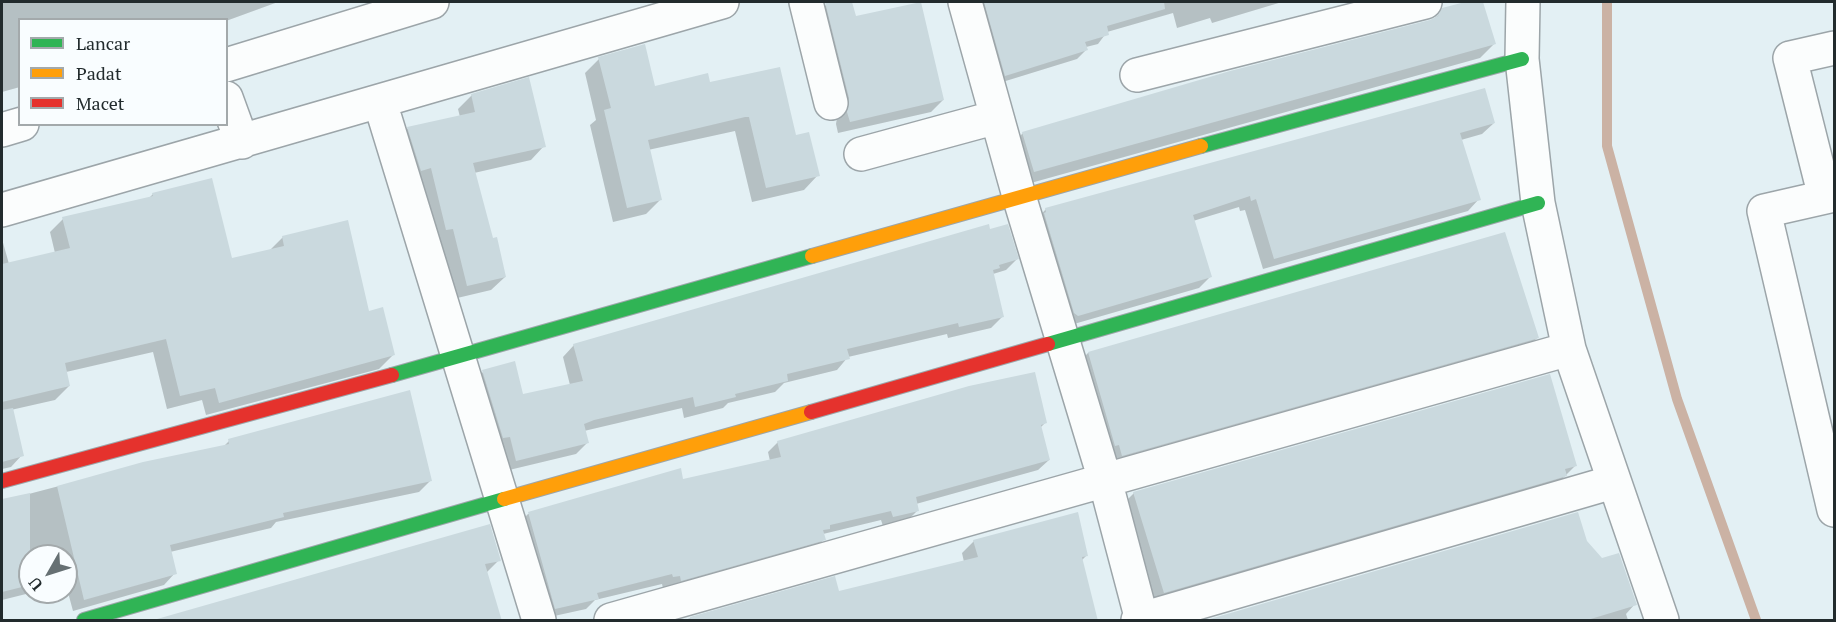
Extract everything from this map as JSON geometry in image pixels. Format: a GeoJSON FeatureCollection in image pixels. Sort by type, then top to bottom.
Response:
{"type":"FeatureCollection","features":[{"type":"Feature","properties":{"kind":"street"},"geometry":{"type":"LineString","coordinates":[[228,63],[432,2]]}},
{"type":"Feature","properties":{"kind":"street"},"geometry":{"type":"LineString","coordinates":[[2,210],[722,2]]}},
{"type":"Feature","properties":{"kind":"street"},"geometry":{"type":"LineString","coordinates":[[806,2],[831,103]]}},
{"type":"Feature","properties":{"kind":"street"},"geometry":{"type":"LineString","coordinates":[[965,2],[1019,196],[1105,480],[1140,620],[1613,482]]}},
{"type":"Feature","properties":{"kind":"street"},"geometry":{"type":"LineString","coordinates":[[1137,75],[1425,2]]}},
{"type":"Feature","properties":{"kind":"street"},"geometry":{"type":"LineString","coordinates":[[1523,2],[1522,59],[1538,203],[1569,349],[1656,619]]}},
{"type":"Feature","properties":{"kind":"street"},"geometry":{"type":"LineString","coordinates":[[1834,48],[1790,58],[1830,196],[1764,211],[1834,510]]}},
{"type":"Feature","properties":{"kind":"street"},"geometry":{"type":"LineString","coordinates":[[2,481],[457,358],[1019,196],[1522,59]]}},
{"type":"Feature","properties":{"kind":"street"},"geometry":{"type":"LineString","coordinates":[[380,102],[539,621]]}},
{"type":"Feature","properties":{"kind":"street"},"geometry":{"type":"LineString","coordinates":[[228,104],[242,142]]}},
{"type":"Feature","properties":{"kind":"street"},"geometry":{"type":"LineString","coordinates":[[861,154],[997,117]]}},
{"type":"Feature","properties":{"kind":"street"},"geometry":{"type":"LineString","coordinates":[[2,130],[18,125]]}},
{"type":"Feature","properties":{"kind":"street"},"geometry":{"type":"LineString","coordinates":[[84,621],[1538,203]]}},
{"type":"Feature","properties":{"kind":"street"},"geometry":{"type":"LineString","coordinates":[[611,621],[1569,349]]}},
{"type":"Feature","properties":{"kind":"building"},"geometry":{"type":"Polygon","coordinates":[[[825,2],[852,2],[856,16],[921,2],[944,100],[850,122],[847,112],[849,98],[825,2]]]}},
{"type":"Feature","properties":{"kind":"building"},"geometry":{"type":"Polygon","coordinates":[[[984,2],[1164,2],[1165,9],[1107,26],[1109,35],[1085,42],[1088,50],[1005,76],[984,2]]]}},
{"type":"Feature","properties":{"kind":"building"},"geometry":{"type":"Polygon","coordinates":[[[1465,2],[1483,2],[1496,44],[1034,172],[1022,132],[1230,71],[1430,20],[1438,16],[1442,8],[1465,2]]]}},
{"type":"Feature","properties":{"kind":"building"},"geometry":{"type":"Polygon","coordinates":[[[645,44],[655,86],[708,73],[710,82],[780,67],[796,135],[809,132],[820,176],[766,188],[749,117],[745,117],[648,140],[662,200],[627,208],[604,110],[611,108],[598,57],[645,44]]]}},
{"type":"Feature","properties":{"kind":"building"},"geometry":{"type":"Polygon","coordinates":[[[529,77],[546,147],[473,163],[493,238],[497,237],[506,277],[467,286],[453,229],[446,230],[431,168],[421,171],[407,127],[475,112],[471,94],[529,77]]]}},
{"type":"Feature","properties":{"kind":"building"},"geometry":{"type":"Polygon","coordinates":[[[1485,88],[1495,123],[1460,133],[1481,200],[1274,259],[1256,199],[1251,201],[1250,196],[1193,215],[1212,277],[1078,316],[1074,313],[1044,213],[1045,208],[1485,88]]]}},
{"type":"Feature","properties":{"kind":"building"},"geometry":{"type":"Polygon","coordinates":[[[212,178],[232,258],[284,246],[282,236],[348,220],[369,311],[383,307],[395,355],[219,403],[215,388],[180,396],[166,339],[65,363],[70,386],[2,402],[2,264],[70,248],[62,217],[153,196],[152,193],[212,178]]]}},
{"type":"Feature","properties":{"kind":"building"},"geometry":{"type":"Polygon","coordinates":[[[989,224],[990,229],[1008,224],[1019,259],[999,265],[1000,268],[993,270],[1004,317],[959,327],[958,323],[847,349],[850,359],[787,374],[788,381],[735,394],[736,397],[695,407],[693,397],[594,420],[584,424],[589,443],[516,461],[510,437],[503,438],[482,370],[515,361],[523,394],[583,381],[573,344],[989,224]]]}},
{"type":"Feature","properties":{"kind":"building"},"geometry":{"type":"Polygon","coordinates":[[[1505,232],[1539,338],[1122,456],[1119,445],[1115,446],[1088,352],[1505,232]]]}},
{"type":"Feature","properties":{"kind":"building"},"geometry":{"type":"Polygon","coordinates":[[[1035,372],[1047,423],[1041,425],[1050,460],[916,497],[919,511],[893,517],[891,511],[830,525],[830,529],[823,530],[826,540],[681,581],[680,576],[673,577],[672,574],[597,593],[599,599],[555,609],[528,512],[681,468],[683,479],[781,457],[777,441],[969,386],[1035,372]]]}},
{"type":"Feature","properties":{"kind":"building"},"geometry":{"type":"Polygon","coordinates":[[[1550,374],[1577,466],[1565,469],[1567,476],[1164,593],[1133,492],[1550,374]]]}},
{"type":"Feature","properties":{"kind":"building"},"geometry":{"type":"Polygon","coordinates":[[[410,390],[432,481],[283,513],[284,517],[170,545],[177,574],[84,600],[78,575],[78,544],[71,544],[57,486],[143,462],[229,444],[228,439],[410,390]]]}},
{"type":"Feature","properties":{"kind":"building"},"geometry":{"type":"Polygon","coordinates":[[[13,408],[24,456],[2,462],[2,410],[13,408]]]}},
{"type":"Feature","properties":{"kind":"building"},"geometry":{"type":"Polygon","coordinates":[[[30,493],[30,544],[18,544],[18,588],[2,592],[2,499],[30,493]]]}},
{"type":"Feature","properties":{"kind":"building"},"geometry":{"type":"Polygon","coordinates":[[[1078,512],[1088,556],[1082,557],[1098,621],[691,621],[690,617],[835,576],[839,591],[978,557],[973,540],[1078,512]]]}},
{"type":"Feature","properties":{"kind":"building"},"geometry":{"type":"Polygon","coordinates":[[[1578,512],[1587,541],[1602,558],[1619,553],[1637,605],[1584,621],[1203,621],[1578,512]]]}},
{"type":"Feature","properties":{"kind":"building"},"geometry":{"type":"Polygon","coordinates":[[[490,524],[501,561],[485,564],[502,621],[150,621],[490,524]]]}},
{"type":"Feature","properties":{"kind":"waterway"},"geometry":{"type":"LineString","coordinates":[[1607,2],[1607,146],[1677,399],[1756,620]]}},
{"type":"Feature","properties":{"kind":"traffic: fast"},"geometry":{"type":"LineString","coordinates":[[1201,146],[1522,59]]}},
{"type":"Feature","properties":{"kind":"traffic: fast"},"geometry":{"type":"LineString","coordinates":[[1048,344],[1538,203]]}},
{"type":"Feature","properties":{"kind":"traffic: fast"},"geometry":{"type":"LineString","coordinates":[[392,375],[812,256]]}},
{"type":"Feature","properties":{"kind":"traffic: fast"},"geometry":{"type":"LineString","coordinates":[[84,620],[504,499]]}},
{"type":"Feature","properties":{"kind":"traffic: slow"},"geometry":{"type":"LineString","coordinates":[[812,256],[1201,146]]}},
{"type":"Feature","properties":{"kind":"traffic: slow"},"geometry":{"type":"LineString","coordinates":[[504,499],[811,412]]}},
{"type":"Feature","properties":{"kind":"traffic: jam"},"geometry":{"type":"LineString","coordinates":[[811,412],[1048,344]]}},
{"type":"Feature","properties":{"kind":"traffic: jam"},"geometry":{"type":"LineString","coordinates":[[2,481],[392,375]]}}]}
